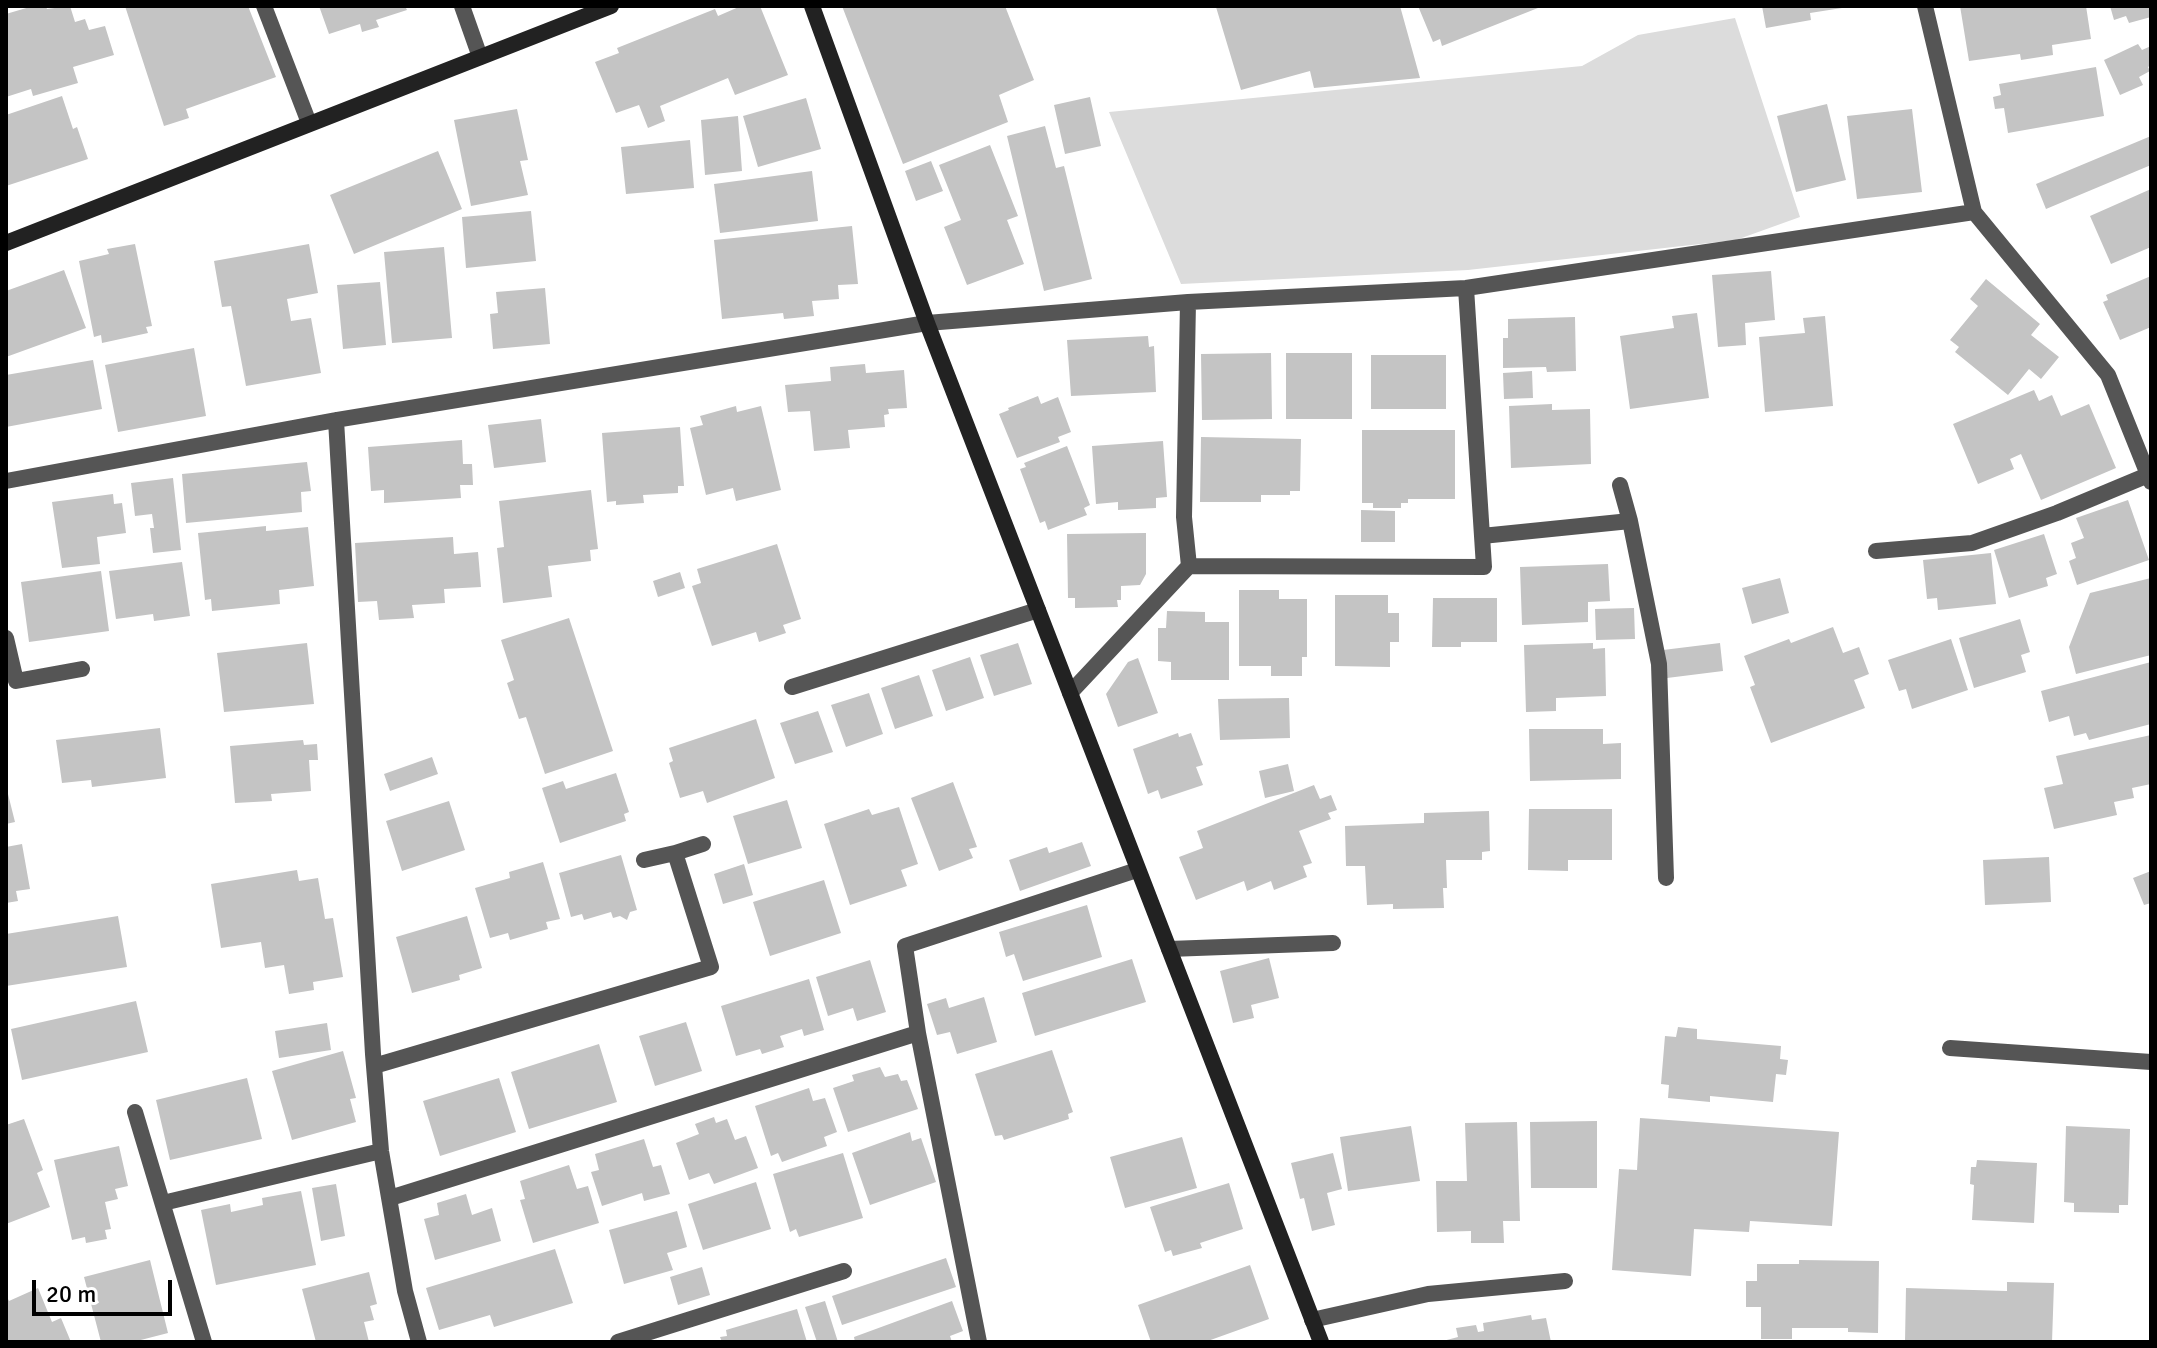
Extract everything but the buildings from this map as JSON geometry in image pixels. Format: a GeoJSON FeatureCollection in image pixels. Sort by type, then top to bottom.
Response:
{"type":"FeatureCollection","features":[{"type":"Feature","properties":{"kind":"street"},"geometry":{"type":"LineString","coordinates":[[264,6],[309,123]]}},
{"type":"Feature","properties":{"kind":"street"},"geometry":{"type":"LineString","coordinates":[[462,6],[480,57]]}},
{"type":"Feature","properties":{"kind":"street"},"geometry":{"type":"LineString","coordinates":[[6,243],[611,6]]}},
{"type":"Feature","properties":{"kind":"street"},"geometry":{"type":"LineString","coordinates":[[812,6],[927,323],[1321,1342]]}},
{"type":"Feature","properties":{"kind":"street"},"geometry":{"type":"LineString","coordinates":[[1876,551],[1972,543],[2150,479],[2108,375],[1974,212],[1925,6]]}},
{"type":"Feature","properties":{"kind":"street"},"geometry":{"type":"LineString","coordinates":[[6,481],[336,420],[927,323],[1188,302],[1466,288],[1974,212]]}},
{"type":"Feature","properties":{"kind":"street"},"geometry":{"type":"LineString","coordinates":[[1070,693],[1189,566],[1484,567],[1466,288]]}},
{"type":"Feature","properties":{"kind":"street"},"geometry":{"type":"LineString","coordinates":[[1188,302],[1184,517],[1189,566]]}},
{"type":"Feature","properties":{"kind":"street"},"geometry":{"type":"LineString","coordinates":[[336,420],[381,1151],[405,1291],[419,1342]]}},
{"type":"Feature","properties":{"kind":"street"},"geometry":{"type":"LineString","coordinates":[[1620,485],[1659,664],[1666,878]]}},
{"type":"Feature","properties":{"kind":"street"},"geometry":{"type":"LineString","coordinates":[[1482,536],[1630,521]]}},
{"type":"Feature","properties":{"kind":"street"},"geometry":{"type":"LineString","coordinates":[[792,687],[1038,610]]}},
{"type":"Feature","properties":{"kind":"street"},"geometry":{"type":"LineString","coordinates":[[6,638],[16,681],[82,669]]}},
{"type":"Feature","properties":{"kind":"street"},"geometry":{"type":"LineString","coordinates":[[644,860],[703,844]]}},
{"type":"Feature","properties":{"kind":"street"},"geometry":{"type":"LineString","coordinates":[[374,1066],[711,967],[675,853]]}},
{"type":"Feature","properties":{"kind":"street"},"geometry":{"type":"LineString","coordinates":[[979,1342],[918,1033],[905,946],[1137,870]]}},
{"type":"Feature","properties":{"kind":"street"},"geometry":{"type":"LineString","coordinates":[[1169,949],[1333,943]]}},
{"type":"Feature","properties":{"kind":"street"},"geometry":{"type":"LineString","coordinates":[[390,1198],[918,1033]]}},
{"type":"Feature","properties":{"kind":"street"},"geometry":{"type":"LineString","coordinates":[[1950,1048],[2151,1062]]}},
{"type":"Feature","properties":{"kind":"street"},"geometry":{"type":"LineString","coordinates":[[135,1112],[204,1342]]}},
{"type":"Feature","properties":{"kind":"street"},"geometry":{"type":"LineString","coordinates":[[163,1203],[381,1151]]}},
{"type":"Feature","properties":{"kind":"street"},"geometry":{"type":"LineString","coordinates":[[618,1342],[844,1271]]}},
{"type":"Feature","properties":{"kind":"street"},"geometry":{"type":"LineString","coordinates":[[1312,1320],[1428,1294],[1565,1281]]}},
{"type":"Feature","properties":{"kind":"shaded area"},"geometry":{"type":"Polygon","coordinates":[[[1735,18],[1800,217],[1736,240],[1468,270],[1181,284],[1109,112],[1582,66],[1638,35],[1735,18]]]}}]}
